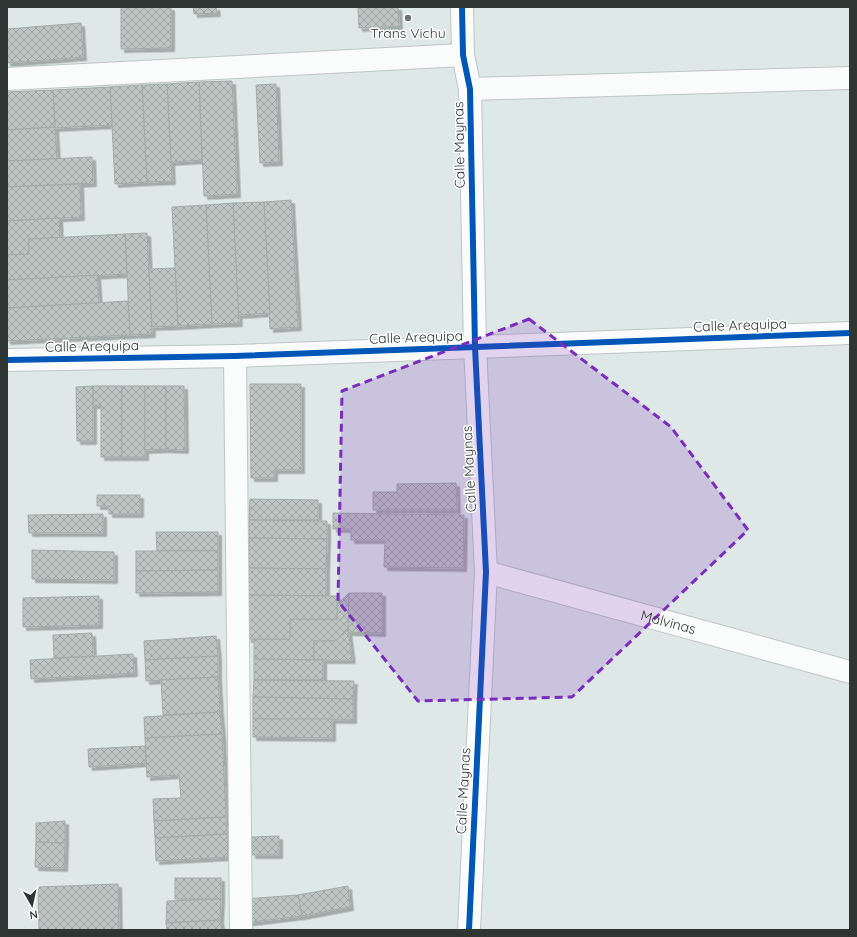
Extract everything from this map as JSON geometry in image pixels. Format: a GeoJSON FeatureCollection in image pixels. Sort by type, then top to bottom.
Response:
{"type":"FeatureCollection","features":[{"type":"Feature","properties":{"kind":"street","name":"Calle Maynas"},"geometry":{"type":"LineString","coordinates":[[462,7],[463,55],[470,88],[475,347],[486,572],[469,930]]}},
{"type":"Feature","properties":{"kind":"street"},"geometry":{"type":"LineString","coordinates":[[7,79],[463,55]]}},
{"type":"Feature","properties":{"kind":"street"},"geometry":{"type":"LineString","coordinates":[[470,88],[850,78]]}},
{"type":"Feature","properties":{"kind":"street","name":"Calle Arequipa"},"geometry":{"type":"LineString","coordinates":[[7,360],[235,356],[850,333]]}},
{"type":"Feature","properties":{"kind":"street"},"geometry":{"type":"LineString","coordinates":[[235,356],[242,930]]}},
{"type":"Feature","properties":{"kind":"street","name":"Malvinas"},"geometry":{"type":"LineString","coordinates":[[486,572],[850,672]]}},
{"type":"Feature","properties":{"kind":"highlighted area"},"geometry":{"type":"Polygon","coordinates":[[[529,319],[671,427],[748,530],[572,697],[418,701],[338,601],[342,391],[529,319]]]}},
{"type":"Feature","properties":{"kind":"building"},"geometry":{"type":"Polygon","coordinates":[[[121,7],[171,7],[171,48],[121,49],[121,7]]]}},
{"type":"Feature","properties":{"kind":"building"},"geometry":{"type":"Polygon","coordinates":[[[193,7],[216,7],[217,13],[194,14],[193,7]]]}},
{"type":"Feature","properties":{"kind":"building"},"geometry":{"type":"Polygon","coordinates":[[[358,7],[398,7],[399,26],[359,28],[358,7]]]}},
{"type":"Feature","properties":{"kind":"building"},"geometry":{"type":"Polygon","coordinates":[[[81,23],[83,57],[7,63],[7,29],[81,23]]]}},
{"type":"Feature","properties":{"kind":"building"},"geometry":{"type":"Polygon","coordinates":[[[232,81],[237,194],[204,196],[199,82],[232,81]]]}},
{"type":"Feature","properties":{"kind":"building"},"geometry":{"type":"Polygon","coordinates":[[[199,82],[202,160],[171,162],[167,84],[199,82]]]}},
{"type":"Feature","properties":{"kind":"building"},"geometry":{"type":"Polygon","coordinates":[[[167,84],[172,181],[147,182],[142,85],[167,84]]]}},
{"type":"Feature","properties":{"kind":"building"},"geometry":{"type":"Polygon","coordinates":[[[276,84],[279,162],[260,163],[256,85],[276,84]]]}},
{"type":"Feature","properties":{"kind":"building"},"geometry":{"type":"Polygon","coordinates":[[[142,85],[147,182],[115,184],[110,87],[142,85]]]}},
{"type":"Feature","properties":{"kind":"building"},"geometry":{"type":"Polygon","coordinates":[[[110,87],[112,125],[55,128],[53,90],[110,87]]]}},
{"type":"Feature","properties":{"kind":"building"},"geometry":{"type":"Polygon","coordinates":[[[53,90],[55,127],[7,130],[7,92],[53,90]]]}},
{"type":"Feature","properties":{"kind":"building"},"geometry":{"type":"Polygon","coordinates":[[[55,127],[57,159],[7,161],[7,130],[55,127]]]}},
{"type":"Feature","properties":{"kind":"building"},"geometry":{"type":"Polygon","coordinates":[[[92,157],[93,183],[7,187],[7,161],[92,157]]]}},
{"type":"Feature","properties":{"kind":"building"},"geometry":{"type":"Polygon","coordinates":[[[80,184],[81,217],[7,221],[7,187],[80,184]]]}},
{"type":"Feature","properties":{"kind":"building"},"geometry":{"type":"Polygon","coordinates":[[[291,200],[298,327],[270,329],[264,202],[291,200]]]}},
{"type":"Feature","properties":{"kind":"building"},"geometry":{"type":"Polygon","coordinates":[[[264,202],[270,313],[238,315],[233,203],[264,202]]]}},
{"type":"Feature","properties":{"kind":"building"},"geometry":{"type":"Polygon","coordinates":[[[233,203],[239,323],[212,324],[206,205],[233,203]]]}},
{"type":"Feature","properties":{"kind":"building"},"geometry":{"type":"Polygon","coordinates":[[[206,205],[212,324],[178,326],[172,207],[206,205]]]}},
{"type":"Feature","properties":{"kind":"building"},"geometry":{"type":"Polygon","coordinates":[[[59,218],[60,238],[29,239],[29,254],[7,255],[7,221],[59,218]]]}},
{"type":"Feature","properties":{"kind":"building"},"geometry":{"type":"Polygon","coordinates":[[[147,233],[152,334],[130,335],[125,234],[147,233]]]}},
{"type":"Feature","properties":{"kind":"building"},"geometry":{"type":"Polygon","coordinates":[[[125,234],[127,274],[7,280],[7,255],[29,254],[29,239],[125,234]]]}},
{"type":"Feature","properties":{"kind":"building"},"geometry":{"type":"Polygon","coordinates":[[[175,268],[178,326],[152,327],[149,269],[175,268]]]}},
{"type":"Feature","properties":{"kind":"building"},"geometry":{"type":"Polygon","coordinates":[[[97,275],[99,303],[7,308],[7,280],[97,275]]]}},
{"type":"Feature","properties":{"kind":"building"},"geometry":{"type":"Polygon","coordinates":[[[128,301],[130,335],[7,341],[7,308],[128,301]]]}},
{"type":"Feature","properties":{"kind":"building"},"geometry":{"type":"Polygon","coordinates":[[[250,384],[301,384],[301,470],[274,470],[274,478],[251,478],[250,384]]]}},
{"type":"Feature","properties":{"kind":"building"},"geometry":{"type":"Polygon","coordinates":[[[93,386],[122,386],[122,457],[101,457],[101,405],[93,405],[93,386]]]}},
{"type":"Feature","properties":{"kind":"building"},"geometry":{"type":"Polygon","coordinates":[[[93,386],[93,441],[77,441],[76,387],[93,386]]]}},
{"type":"Feature","properties":{"kind":"building"},"geometry":{"type":"Polygon","coordinates":[[[122,386],[145,386],[145,457],[122,457],[122,386]]]}},
{"type":"Feature","properties":{"kind":"building"},"geometry":{"type":"Polygon","coordinates":[[[145,386],[166,386],[166,449],[145,450],[145,386]]]}},
{"type":"Feature","properties":{"kind":"building"},"geometry":{"type":"Polygon","coordinates":[[[166,386],[184,386],[185,450],[166,449],[166,386]]]}},
{"type":"Feature","properties":{"kind":"building"},"geometry":{"type":"Polygon","coordinates":[[[456,483],[457,510],[373,510],[373,492],[397,492],[397,484],[456,483]]]}},
{"type":"Feature","properties":{"kind":"building"},"geometry":{"type":"Polygon","coordinates":[[[97,495],[140,495],[140,514],[109,514],[109,506],[97,506],[97,495]]]}},
{"type":"Feature","properties":{"kind":"building"},"geometry":{"type":"Polygon","coordinates":[[[250,499],[318,500],[318,520],[249,520],[250,499]]]}},
{"type":"Feature","properties":{"kind":"building"},"geometry":{"type":"Polygon","coordinates":[[[333,513],[464,515],[463,568],[384,567],[385,540],[351,540],[351,529],[333,529],[333,513]]]}},
{"type":"Feature","properties":{"kind":"building"},"geometry":{"type":"Polygon","coordinates":[[[103,514],[103,533],[29,533],[28,515],[103,514]]]}},
{"type":"Feature","properties":{"kind":"building"},"geometry":{"type":"Polygon","coordinates":[[[249,520],[327,521],[327,539],[249,538],[249,520]]]}},
{"type":"Feature","properties":{"kind":"building"},"geometry":{"type":"Polygon","coordinates":[[[156,532],[218,532],[218,551],[157,551],[156,532]]]}},
{"type":"Feature","properties":{"kind":"building"},"geometry":{"type":"Polygon","coordinates":[[[249,538],[327,539],[326,569],[248,568],[249,538]]]}},
{"type":"Feature","properties":{"kind":"building"},"geometry":{"type":"Polygon","coordinates":[[[32,550],[114,552],[114,580],[32,579],[32,550]]]}},
{"type":"Feature","properties":{"kind":"building"},"geometry":{"type":"Polygon","coordinates":[[[136,551],[218,551],[218,570],[136,571],[136,551]]]}},
{"type":"Feature","properties":{"kind":"building"},"geometry":{"type":"Polygon","coordinates":[[[248,568],[326,569],[326,596],[248,595],[248,568]]]}},
{"type":"Feature","properties":{"kind":"building"},"geometry":{"type":"Polygon","coordinates":[[[218,570],[218,592],[136,593],[136,571],[218,570]]]}},
{"type":"Feature","properties":{"kind":"building"},"geometry":{"type":"Polygon","coordinates":[[[349,593],[348,630],[335,641],[314,641],[314,660],[254,659],[254,639],[290,639],[290,619],[337,619],[337,605],[349,593]]]}},
{"type":"Feature","properties":{"kind":"building"},"geometry":{"type":"Polygon","coordinates":[[[349,593],[382,593],[382,633],[348,632],[349,593]]]}},
{"type":"Feature","properties":{"kind":"building"},"geometry":{"type":"Polygon","coordinates":[[[248,595],[337,596],[337,619],[290,619],[290,639],[248,639],[248,595]]]}},
{"type":"Feature","properties":{"kind":"building"},"geometry":{"type":"Polygon","coordinates":[[[99,596],[99,625],[23,627],[23,598],[99,596]]]}},
{"type":"Feature","properties":{"kind":"building"},"geometry":{"type":"Polygon","coordinates":[[[348,630],[352,660],[314,660],[314,641],[335,641],[348,630]]]}},
{"type":"Feature","properties":{"kind":"building"},"geometry":{"type":"Polygon","coordinates":[[[92,633],[93,656],[54,658],[53,635],[92,633]]]}},
{"type":"Feature","properties":{"kind":"building"},"geometry":{"type":"Polygon","coordinates":[[[216,636],[218,656],[145,660],[144,641],[216,636]]]}},
{"type":"Feature","properties":{"kind":"building"},"geometry":{"type":"Polygon","coordinates":[[[133,654],[134,673],[31,679],[30,660],[133,654]]]}},
{"type":"Feature","properties":{"kind":"building"},"geometry":{"type":"Polygon","coordinates":[[[218,656],[218,677],[146,681],[145,660],[218,656]]]}},
{"type":"Feature","properties":{"kind":"building"},"geometry":{"type":"Polygon","coordinates":[[[254,659],[323,660],[323,680],[254,680],[254,659]]]}},
{"type":"Feature","properties":{"kind":"building"},"geometry":{"type":"Polygon","coordinates":[[[218,677],[220,712],[163,715],[161,680],[218,677]]]}},
{"type":"Feature","properties":{"kind":"building"},"geometry":{"type":"Polygon","coordinates":[[[254,680],[354,681],[353,699],[253,697],[254,680]]]}},
{"type":"Feature","properties":{"kind":"building"},"geometry":{"type":"Polygon","coordinates":[[[253,697],[353,699],[353,720],[253,719],[253,697]]]}},
{"type":"Feature","properties":{"kind":"building"},"geometry":{"type":"Polygon","coordinates":[[[220,712],[222,734],[145,738],[144,717],[220,712]]]}},
{"type":"Feature","properties":{"kind":"building"},"geometry":{"type":"Polygon","coordinates":[[[253,719],[332,719],[332,738],[253,737],[253,719]]]}},
{"type":"Feature","properties":{"kind":"building"},"geometry":{"type":"Polygon","coordinates":[[[222,734],[226,817],[154,821],[153,799],[181,798],[179,775],[147,777],[145,738],[222,734]]]}},
{"type":"Feature","properties":{"kind":"building"},"geometry":{"type":"Polygon","coordinates":[[[145,746],[146,763],[89,767],[88,749],[145,746]]]}},
{"type":"Feature","properties":{"kind":"building"},"geometry":{"type":"Polygon","coordinates":[[[226,817],[227,834],[155,838],[154,821],[226,817]]]}},
{"type":"Feature","properties":{"kind":"building"},"geometry":{"type":"Polygon","coordinates":[[[65,821],[65,843],[36,842],[36,823],[65,821]]]}},
{"type":"Feature","properties":{"kind":"building"},"geometry":{"type":"Polygon","coordinates":[[[227,834],[228,857],[156,861],[155,838],[227,834]]]}},
{"type":"Feature","properties":{"kind":"building"},"geometry":{"type":"Polygon","coordinates":[[[279,836],[279,855],[252,855],[252,837],[279,836]]]}},
{"type":"Feature","properties":{"kind":"building"},"geometry":{"type":"Polygon","coordinates":[[[36,842],[65,843],[64,868],[35,867],[36,842]]]}},
{"type":"Feature","properties":{"kind":"building"},"geometry":{"type":"Polygon","coordinates":[[[175,878],[221,878],[221,899],[175,899],[175,878]]]}},
{"type":"Feature","properties":{"kind":"building"},"geometry":{"type":"Polygon","coordinates":[[[118,884],[119,930],[39,930],[38,887],[118,884]]]}},
{"type":"Feature","properties":{"kind":"building"},"geometry":{"type":"Polygon","coordinates":[[[348,886],[350,907],[302,916],[298,895],[348,886]]]}},
{"type":"Feature","properties":{"kind":"building"},"geometry":{"type":"Polygon","coordinates":[[[298,895],[302,916],[243,923],[244,899],[298,895]]]}},
{"type":"Feature","properties":{"kind":"building"},"geometry":{"type":"Polygon","coordinates":[[[221,899],[220,920],[166,923],[167,901],[221,899]]]}},
{"type":"Feature","properties":{"kind":"building"},"geometry":{"type":"Polygon","coordinates":[[[220,920],[222,930],[167,930],[166,923],[220,920]]]}},
{"type":"Feature","properties":{"kind":"cycle path"},"geometry":{"type":"LineString","coordinates":[[462,7],[463,55],[470,89],[475,347],[486,572],[469,930]]}},
{"type":"Feature","properties":{"kind":"cycle path"},"geometry":{"type":"LineString","coordinates":[[7,360],[235,356],[850,333]]}},
{"type":"Feature","properties":{"kind":"place","name":"Trans Vichu"},"geometry":{"type":"Point","coordinates":[408,18]}}]}
